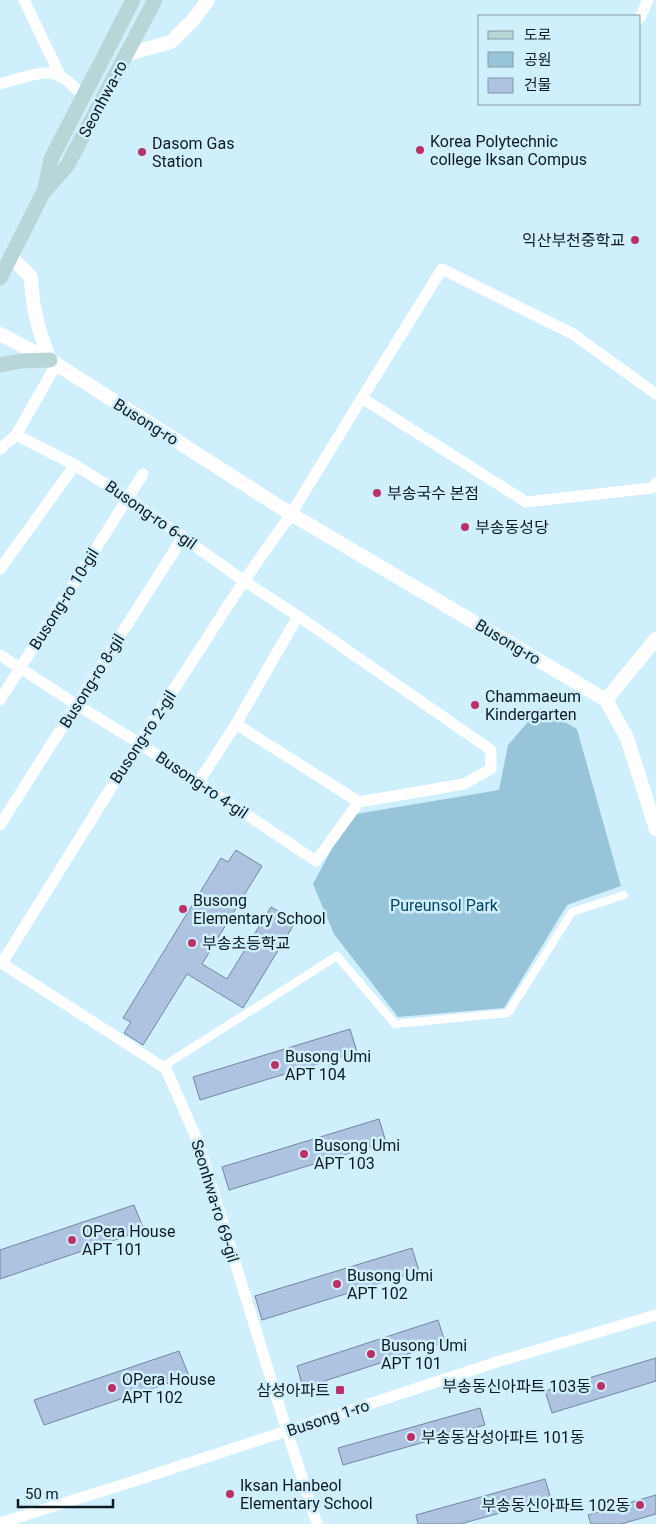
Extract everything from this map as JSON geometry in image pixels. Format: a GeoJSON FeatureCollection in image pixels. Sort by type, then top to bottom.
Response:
{"type":"FeatureCollection","features":[{"type":"Feature","properties":{"kind":"main road","name":"Seonhwa-ro"},"geometry":{"type":"LineString","coordinates":[[43,194],[51,159],[133,0]]}},
{"type":"Feature","properties":{"kind":"main road","name":"Seonhwa-ro"},"geometry":{"type":"LineString","coordinates":[[0,278],[6,261],[43,194],[67,166],[155,0]]}},
{"type":"Feature","properties":{"kind":"main road"},"geometry":{"type":"LineString","coordinates":[[0,365],[21,361],[53,363]]}},
{"type":"Feature","properties":{"kind":"street"},"geometry":{"type":"LineString","coordinates":[[24,0],[61,77]]}},
{"type":"Feature","properties":{"kind":"street"},"geometry":{"type":"LineString","coordinates":[[127,54],[171,42],[194,19],[208,0]]}},
{"type":"Feature","properties":{"kind":"street"},"geometry":{"type":"LineString","coordinates":[[641,16],[648,0]]}},
{"type":"Feature","properties":{"kind":"street"},"geometry":{"type":"LineString","coordinates":[[0,84],[50,72],[61,77],[83,96]]}},
{"type":"Feature","properties":{"kind":"street"},"geometry":{"type":"LineString","coordinates":[[0,450],[16,435],[53,363],[34,313],[30,277],[6,261]]}},
{"type":"Feature","properties":{"kind":"street"},"geometry":{"type":"LineString","coordinates":[[291,514],[442,269],[573,334],[656,394]]}},
{"type":"Feature","properties":{"kind":"street","name":"Busong-ro"},"geometry":{"type":"LineString","coordinates":[[0,334],[53,363],[291,514],[606,700]]}},
{"type":"Feature","properties":{"kind":"street"},"geometry":{"type":"LineString","coordinates":[[362,398],[526,502],[652,488],[656,483]]}},
{"type":"Feature","properties":{"kind":"street","name":"Busong-ro 6-gil"},"geometry":{"type":"LineString","coordinates":[[16,435],[75,465],[128,498],[244,581],[298,616],[491,750],[491,770],[464,784],[359,802]]}},
{"type":"Feature","properties":{"kind":"street"},"geometry":{"type":"LineString","coordinates":[[0,569],[75,465]]}},
{"type":"Feature","properties":{"kind":"street","name":"Busong-ro 10-gil"},"geometry":{"type":"LineString","coordinates":[[0,700],[143,474]]}},
{"type":"Feature","properties":{"kind":"street","name":"Busong-ro 2-gil"},"geometry":{"type":"LineString","coordinates":[[1,963],[139,743],[244,581],[291,514]]}},
{"type":"Feature","properties":{"kind":"street","name":"Busong-ro 8-gil"},"geometry":{"type":"LineString","coordinates":[[0,825],[183,537]]}},
{"type":"Feature","properties":{"kind":"street"},"geometry":{"type":"LineString","coordinates":[[198,782],[236,724],[298,616]]}},
{"type":"Feature","properties":{"kind":"street"},"geometry":{"type":"LineString","coordinates":[[656,639],[606,700],[627,738],[656,829]]}},
{"type":"Feature","properties":{"kind":"street","name":"Busong-ro 4-gil"},"geometry":{"type":"LineString","coordinates":[[0,655],[139,743],[316,861],[359,802]]}},
{"type":"Feature","properties":{"kind":"street"},"geometry":{"type":"LineString","coordinates":[[236,724],[359,802]]}},
{"type":"Feature","properties":{"kind":"street"},"geometry":{"type":"LineString","coordinates":[[162,1066],[337,956],[395,1024],[508,1013],[572,912],[624,895]]}},
{"type":"Feature","properties":{"kind":"street","name":"Seonhwa-ro 69-gil"},"geometry":{"type":"LineString","coordinates":[[1,963],[166,1069],[198,1142],[317,1524]]}},
{"type":"Feature","properties":{"kind":"street","name":"Busong 1-ro"},"geometry":{"type":"LineString","coordinates":[[0,1522],[500,1361],[656,1315]]}},
{"type":"Feature","properties":{"kind":"green space","name":"Pureunsol Park"},"geometry":{"type":"Polygon","coordinates":[[[540,708],[577,729],[621,886],[567,905],[504,1008],[398,1017],[334,934],[313,884],[350,815],[499,790],[508,745],[540,708]]]}},
{"type":"Feature","properties":{"kind":"building","name":"부송초등학교"},"geometry":{"type":"Polygon","coordinates":[[[236,850],[262,866],[202,964],[227,979],[271,907],[296,921],[243,1008],[187,974],[143,1045],[124,1033],[131,1022],[123,1018],[221,858],[228,862],[236,850]]]}},
{"type":"Feature","properties":{"kind":"building","name":"Busong Umi APT 104"},"geometry":{"type":"Polygon","coordinates":[[[350,1029],[357,1052],[200,1100],[193,1077],[350,1029]]]}},
{"type":"Feature","properties":{"kind":"building","name":"Busong Umi APT 103"},"geometry":{"type":"Polygon","coordinates":[[[379,1119],[386,1142],[229,1190],[222,1167],[379,1119]]]}},
{"type":"Feature","properties":{"kind":"building","name":"OPera House APT 101"},"geometry":{"type":"Polygon","coordinates":[[[134,1205],[144,1230],[0,1279],[0,1250],[134,1205]]]}},
{"type":"Feature","properties":{"kind":"building","name":"Busong Umi APT 102"},"geometry":{"type":"Polygon","coordinates":[[[412,1248],[419,1271],[262,1320],[255,1296],[412,1248]]]}},
{"type":"Feature","properties":{"kind":"building","name":"Busong Umi APT 101"},"geometry":{"type":"Polygon","coordinates":[[[438,1320],[445,1342],[303,1388],[297,1366],[438,1320]]]}},
{"type":"Feature","properties":{"kind":"building","name":"OPera House APT 102"},"geometry":{"type":"Polygon","coordinates":[[[179,1351],[189,1376],[44,1425],[34,1400],[179,1351]]]}},
{"type":"Feature","properties":{"kind":"building","name":"부송동신아파트 103동"},"geometry":{"type":"Polygon","coordinates":[[[656,1358],[656,1381],[552,1413],[545,1391],[656,1358]]]}},
{"type":"Feature","properties":{"kind":"building","name":"부송동삼성아파트 101동"},"geometry":{"type":"Polygon","coordinates":[[[480,1408],[485,1425],[343,1465],[338,1448],[480,1408]]]}},
{"type":"Feature","properties":{"kind":"building"},"geometry":{"type":"Polygon","coordinates":[[[545,1479],[551,1499],[460,1524],[418,1524],[416,1515],[545,1479]]]}},
{"type":"Feature","properties":{"kind":"building","name":"부송동신아파트 102동"},"geometry":{"type":"Polygon","coordinates":[[[656,1495],[656,1514],[621,1524],[591,1524],[588,1515],[656,1495]]]}},
{"type":"Feature","properties":{"kind":"place","name":"Korea Polytechnic college Iksan Compus"},"geometry":{"type":"Point","coordinates":[420,150]}},
{"type":"Feature","properties":{"kind":"place","name":"Dasom Gas Station"},"geometry":{"type":"Point","coordinates":[142,152]}},
{"type":"Feature","properties":{"kind":"place","name":"익산부천중학교"},"geometry":{"type":"Point","coordinates":[635,240]}},
{"type":"Feature","properties":{"kind":"place","name":"부송국수 본점"},"geometry":{"type":"Point","coordinates":[377,493]}},
{"type":"Feature","properties":{"kind":"place","name":"부송동성당"},"geometry":{"type":"Point","coordinates":[465,527]}},
{"type":"Feature","properties":{"kind":"place","name":"Chammaeum Kindergarten"},"geometry":{"type":"Point","coordinates":[475,705]}},
{"type":"Feature","properties":{"kind":"place","name":"Busong Elementary School"},"geometry":{"type":"Point","coordinates":[183,909]}},
{"type":"Feature","properties":{"kind":"place","name":"부송초등학교"},"geometry":{"type":"Point","coordinates":[192,943]}},
{"type":"Feature","properties":{"kind":"place","name":"Busong Umi APT 104"},"geometry":{"type":"Point","coordinates":[275,1065]}},
{"type":"Feature","properties":{"kind":"place","name":"Busong Umi APT 103"},"geometry":{"type":"Point","coordinates":[304,1154]}},
{"type":"Feature","properties":{"kind":"place","name":"OPera House APT 101"},"geometry":{"type":"Point","coordinates":[72,1240]}},
{"type":"Feature","properties":{"kind":"place","name":"Busong Umi APT 102"},"geometry":{"type":"Point","coordinates":[337,1284]}},
{"type":"Feature","properties":{"kind":"place","name":"Busong Umi APT 101"},"geometry":{"type":"Point","coordinates":[371,1354]}},
{"type":"Feature","properties":{"kind":"place","name":"부송동신아파트 103동"},"geometry":{"type":"Point","coordinates":[601,1386]}},
{"type":"Feature","properties":{"kind":"place","name":"OPera House APT 102"},"geometry":{"type":"Point","coordinates":[112,1388]}},
{"type":"Feature","properties":{"kind":"place","name":"삼성아파트"},"geometry":{"type":"Point","coordinates":[340,1390]}},
{"type":"Feature","properties":{"kind":"place","name":"부송동삼성아파트 101동"},"geometry":{"type":"Point","coordinates":[411,1437]}},
{"type":"Feature","properties":{"kind":"place","name":"Iksan Hanbeol Elementary School"},"geometry":{"type":"Point","coordinates":[230,1494]}},
{"type":"Feature","properties":{"kind":"place","name":"부송동신아파트 102동"},"geometry":{"type":"Point","coordinates":[640,1505]}}]}
